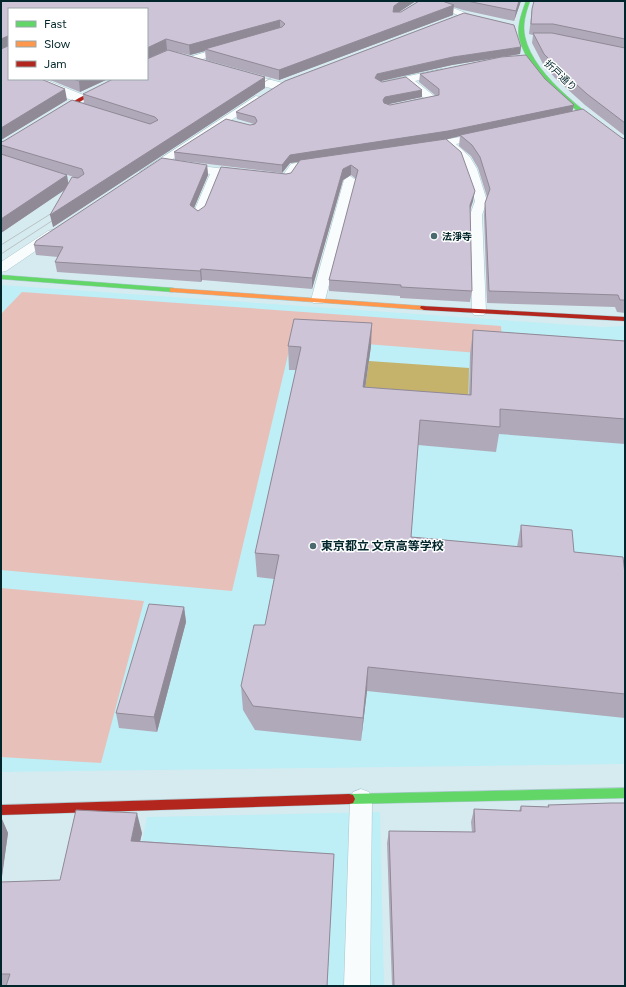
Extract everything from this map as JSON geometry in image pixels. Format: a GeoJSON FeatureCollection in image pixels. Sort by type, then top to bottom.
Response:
{"type":"FeatureCollection","features":[{"type":"Feature","properties":{"kind":"street","name":"折戸通り"},"geometry":{"type":"LineString","coordinates":[[528,1],[521,33],[524,58],[545,78],[625,145]]}},
{"type":"Feature","properties":{"kind":"street"},"geometry":{"type":"LineString","coordinates":[[466,15],[481,18]]}},
{"type":"Feature","properties":{"kind":"street"},"geometry":{"type":"LineString","coordinates":[[180,59],[208,67]]}},
{"type":"Feature","properties":{"kind":"street"},"geometry":{"type":"LineString","coordinates":[[222,71],[282,84]]}},
{"type":"Feature","properties":{"kind":"street"},"geometry":{"type":"LineString","coordinates":[[34,80],[80,104]]}},
{"type":"Feature","properties":{"kind":"street"},"geometry":{"type":"LineString","coordinates":[[1,148],[80,104],[119,80]]}},
{"type":"Feature","properties":{"kind":"street"},"geometry":{"type":"LineString","coordinates":[[1,277],[479,312],[625,319]]}},
{"type":"Feature","properties":{"kind":"street"},"geometry":{"type":"LineString","coordinates":[[1,810],[217,802],[625,793]]}},
{"type":"Feature","properties":{"kind":"lane"},"geometry":{"type":"LineString","coordinates":[[424,2],[466,15]]}},
{"type":"Feature","properties":{"kind":"lane"},"geometry":{"type":"LineString","coordinates":[[453,20],[466,15]]}},
{"type":"Feature","properties":{"kind":"lane"},"geometry":{"type":"LineString","coordinates":[[180,59],[236,46]]}},
{"type":"Feature","properties":{"kind":"lane"},"geometry":{"type":"LineString","coordinates":[[381,84],[454,70]]}},
{"type":"Feature","properties":{"kind":"lane"},"geometry":{"type":"LineString","coordinates":[[404,105],[432,100],[407,79]]}},
{"type":"Feature","properties":{"kind":"lane"},"geometry":{"type":"LineString","coordinates":[[139,176],[222,121],[282,84]]}},
{"type":"Feature","properties":{"kind":"lane"},"geometry":{"type":"LineString","coordinates":[[570,118],[588,114]]}},
{"type":"Feature","properties":{"kind":"lane"},"geometry":{"type":"LineString","coordinates":[[222,121],[237,124]]}},
{"type":"Feature","properties":{"kind":"lane"},"geometry":{"type":"LineString","coordinates":[[417,147],[448,143],[492,134]]}},
{"type":"Feature","properties":{"kind":"lane"},"geometry":{"type":"LineString","coordinates":[[448,143],[466,159],[471,169],[481,202],[476,215],[479,312]]}},
{"type":"Feature","properties":{"kind":"lane"},"geometry":{"type":"LineString","coordinates":[[159,163],[217,172],[286,179],[295,166],[333,160]]}},
{"type":"Feature","properties":{"kind":"lane"},"geometry":{"type":"LineString","coordinates":[[198,216],[217,172]]}},
{"type":"Feature","properties":{"kind":"lane"},"geometry":{"type":"LineString","coordinates":[[318,300],[350,180]]}},
{"type":"Feature","properties":{"kind":"lane"},"geometry":{"type":"LineString","coordinates":[[1,268],[60,229]]}},
{"type":"Feature","properties":{"kind":"lane"},"geometry":{"type":"LineString","coordinates":[[357,986],[361,799]]}},
{"type":"Feature","properties":{"kind":"shaded area","name":"東京都立 文京高等学校"},"geometry":{"type":"Polygon","coordinates":[[[1,285],[602,327],[625,326],[625,764],[1,772],[1,285]]]}},
{"type":"Feature","properties":{"kind":"shaded area"},"geometry":{"type":"Polygon","coordinates":[[[22,292],[501,326],[503,355],[292,338],[232,591],[1,570],[1,314],[22,292]]]}},
{"type":"Feature","properties":{"kind":"shaded area"},"geometry":{"type":"Polygon","coordinates":[[[369,361],[469,368],[468,419],[362,411],[369,361]]]}},
{"type":"Feature","properties":{"kind":"shaded area"},"geometry":{"type":"Polygon","coordinates":[[[1,588],[144,601],[101,763],[1,757],[1,588]]]}},
{"type":"Feature","properties":{"kind":"shaded area"},"geometry":{"type":"Polygon","coordinates":[[[380,812],[384,986],[113,986],[147,817],[380,812]]]}},
{"type":"Feature","properties":{"kind":"building"},"geometry":{"type":"Polygon","coordinates":[[[1,1],[401,1],[394,6],[393,12],[401,12],[419,1],[442,1],[454,5],[279,70],[205,49],[282,27],[285,24],[280,20],[189,45],[166,39],[148,48],[148,8],[8,8],[8,36],[1,39],[1,1]]]}},
{"type":"Feature","properties":{"kind":"building"},"geometry":{"type":"Polygon","coordinates":[[[467,1],[519,1],[516,11],[467,1]]]}},
{"type":"Feature","properties":{"kind":"building"},"geometry":{"type":"Polygon","coordinates":[[[534,1],[625,1],[625,39],[553,24],[531,24],[534,1]]]}},
{"type":"Feature","properties":{"kind":"building"},"geometry":{"type":"Polygon","coordinates":[[[464,13],[514,25],[521,47],[453,57],[377,74],[375,78],[382,82],[406,77],[422,90],[385,97],[383,100],[384,103],[390,105],[439,95],[439,89],[420,74],[501,57],[526,55],[545,79],[574,105],[448,131],[290,155],[282,165],[174,152],[226,119],[250,125],[255,124],[257,121],[255,117],[236,112],[285,81],[464,13]]]}},
{"type":"Feature","properties":{"kind":"building"},"geometry":{"type":"Polygon","coordinates":[[[533,33],[552,33],[625,48],[625,123],[587,94],[557,67],[544,54],[533,33]]]}},
{"type":"Feature","properties":{"kind":"building"},"geometry":{"type":"Polygon","coordinates":[[[8,46],[8,80],[43,80],[65,89],[1,128],[1,49],[8,46]]]}},
{"type":"Feature","properties":{"kind":"building"},"geometry":{"type":"Polygon","coordinates":[[[168,50],[265,77],[50,215],[72,177],[78,178],[84,174],[82,169],[1,145],[1,142],[72,100],[150,124],[158,120],[155,117],[83,94],[111,80],[148,80],[148,59],[168,50]]]}},
{"type":"Feature","properties":{"kind":"building"},"geometry":{"type":"Polygon","coordinates":[[[583,109],[625,139],[625,300],[620,300],[618,295],[489,291],[485,203],[490,189],[480,157],[472,145],[460,135],[583,109]]]}},
{"type":"Feature","properties":{"kind":"building"},"geometry":{"type":"Polygon","coordinates":[[[446,139],[461,152],[475,191],[470,205],[472,291],[401,287],[401,285],[329,280],[358,170],[351,165],[343,169],[312,278],[201,269],[200,271],[55,262],[63,247],[34,245],[36,241],[162,158],[207,165],[190,205],[198,211],[205,206],[221,167],[286,174],[291,173],[300,160],[446,139]]]}},
{"type":"Feature","properties":{"kind":"building"},"geometry":{"type":"Polygon","coordinates":[[[1,154],[67,175],[1,219],[1,154]]]}},
{"type":"Feature","properties":{"kind":"building"},"geometry":{"type":"Polygon","coordinates":[[[294,319],[372,323],[363,387],[471,395],[473,330],[625,341],[625,419],[500,409],[500,427],[420,420],[411,537],[522,547],[521,525],[572,530],[574,552],[623,557],[625,574],[625,694],[368,667],[363,718],[253,706],[241,686],[254,625],[265,625],[279,555],[255,553],[301,347],[288,346],[294,319]]]}},
{"type":"Feature","properties":{"kind":"building"},"geometry":{"type":"Polygon","coordinates":[[[149,604],[184,607],[154,717],[116,713],[149,604]]]}},
{"type":"Feature","properties":{"kind":"building"},"geometry":{"type":"Polygon","coordinates":[[[625,803],[625,986],[394,986],[389,831],[475,832],[474,809],[521,811],[521,806],[549,807],[548,805],[625,803]]]}},
{"type":"Feature","properties":{"kind":"building"},"geometry":{"type":"Polygon","coordinates":[[[76,810],[137,813],[131,841],[334,854],[327,986],[6,986],[10,974],[1,974],[1,882],[60,880],[76,810]]]}},
{"type":"Feature","properties":{"kind":"tram line"},"geometry":{"type":"LineString","coordinates":[[255,88],[280,72]]}},
{"type":"Feature","properties":{"kind":"tram line"},"geometry":{"type":"LineString","coordinates":[[1,245],[60,208]]}},
{"type":"Feature","properties":{"kind":"tram line"},"geometry":{"type":"LineString","coordinates":[[1,254],[61,215]]}},
{"type":"Feature","properties":{"kind":"traffic: fast"},"geometry":{"type":"LineString","coordinates":[[528,1],[522,23],[522,37],[527,52],[536,67],[564,97],[625,145]]}},
{"type":"Feature","properties":{"kind":"traffic: fast"},"geometry":{"type":"LineString","coordinates":[[1,277],[173,290]]}},
{"type":"Feature","properties":{"kind":"traffic: fast"},"geometry":{"type":"LineString","coordinates":[[349,799],[625,793]]}},
{"type":"Feature","properties":{"kind":"traffic: slow"},"geometry":{"type":"LineString","coordinates":[[173,290],[424,308]]}},
{"type":"Feature","properties":{"kind":"traffic: jam"},"geometry":{"type":"LineString","coordinates":[[1,148],[81,99],[119,80]]}},
{"type":"Feature","properties":{"kind":"traffic: jam"},"geometry":{"type":"LineString","coordinates":[[424,308],[625,319]]}},
{"type":"Feature","properties":{"kind":"traffic: jam"},"geometry":{"type":"LineString","coordinates":[[1,810],[349,799]]}},
{"type":"Feature","properties":{"kind":"place","name":"法淨寺"},"geometry":{"type":"Point","coordinates":[434,236]}},
{"type":"Feature","properties":{"kind":"place","name":"東京都立 文京高等学校"},"geometry":{"type":"Point","coordinates":[313,546]}}]}
